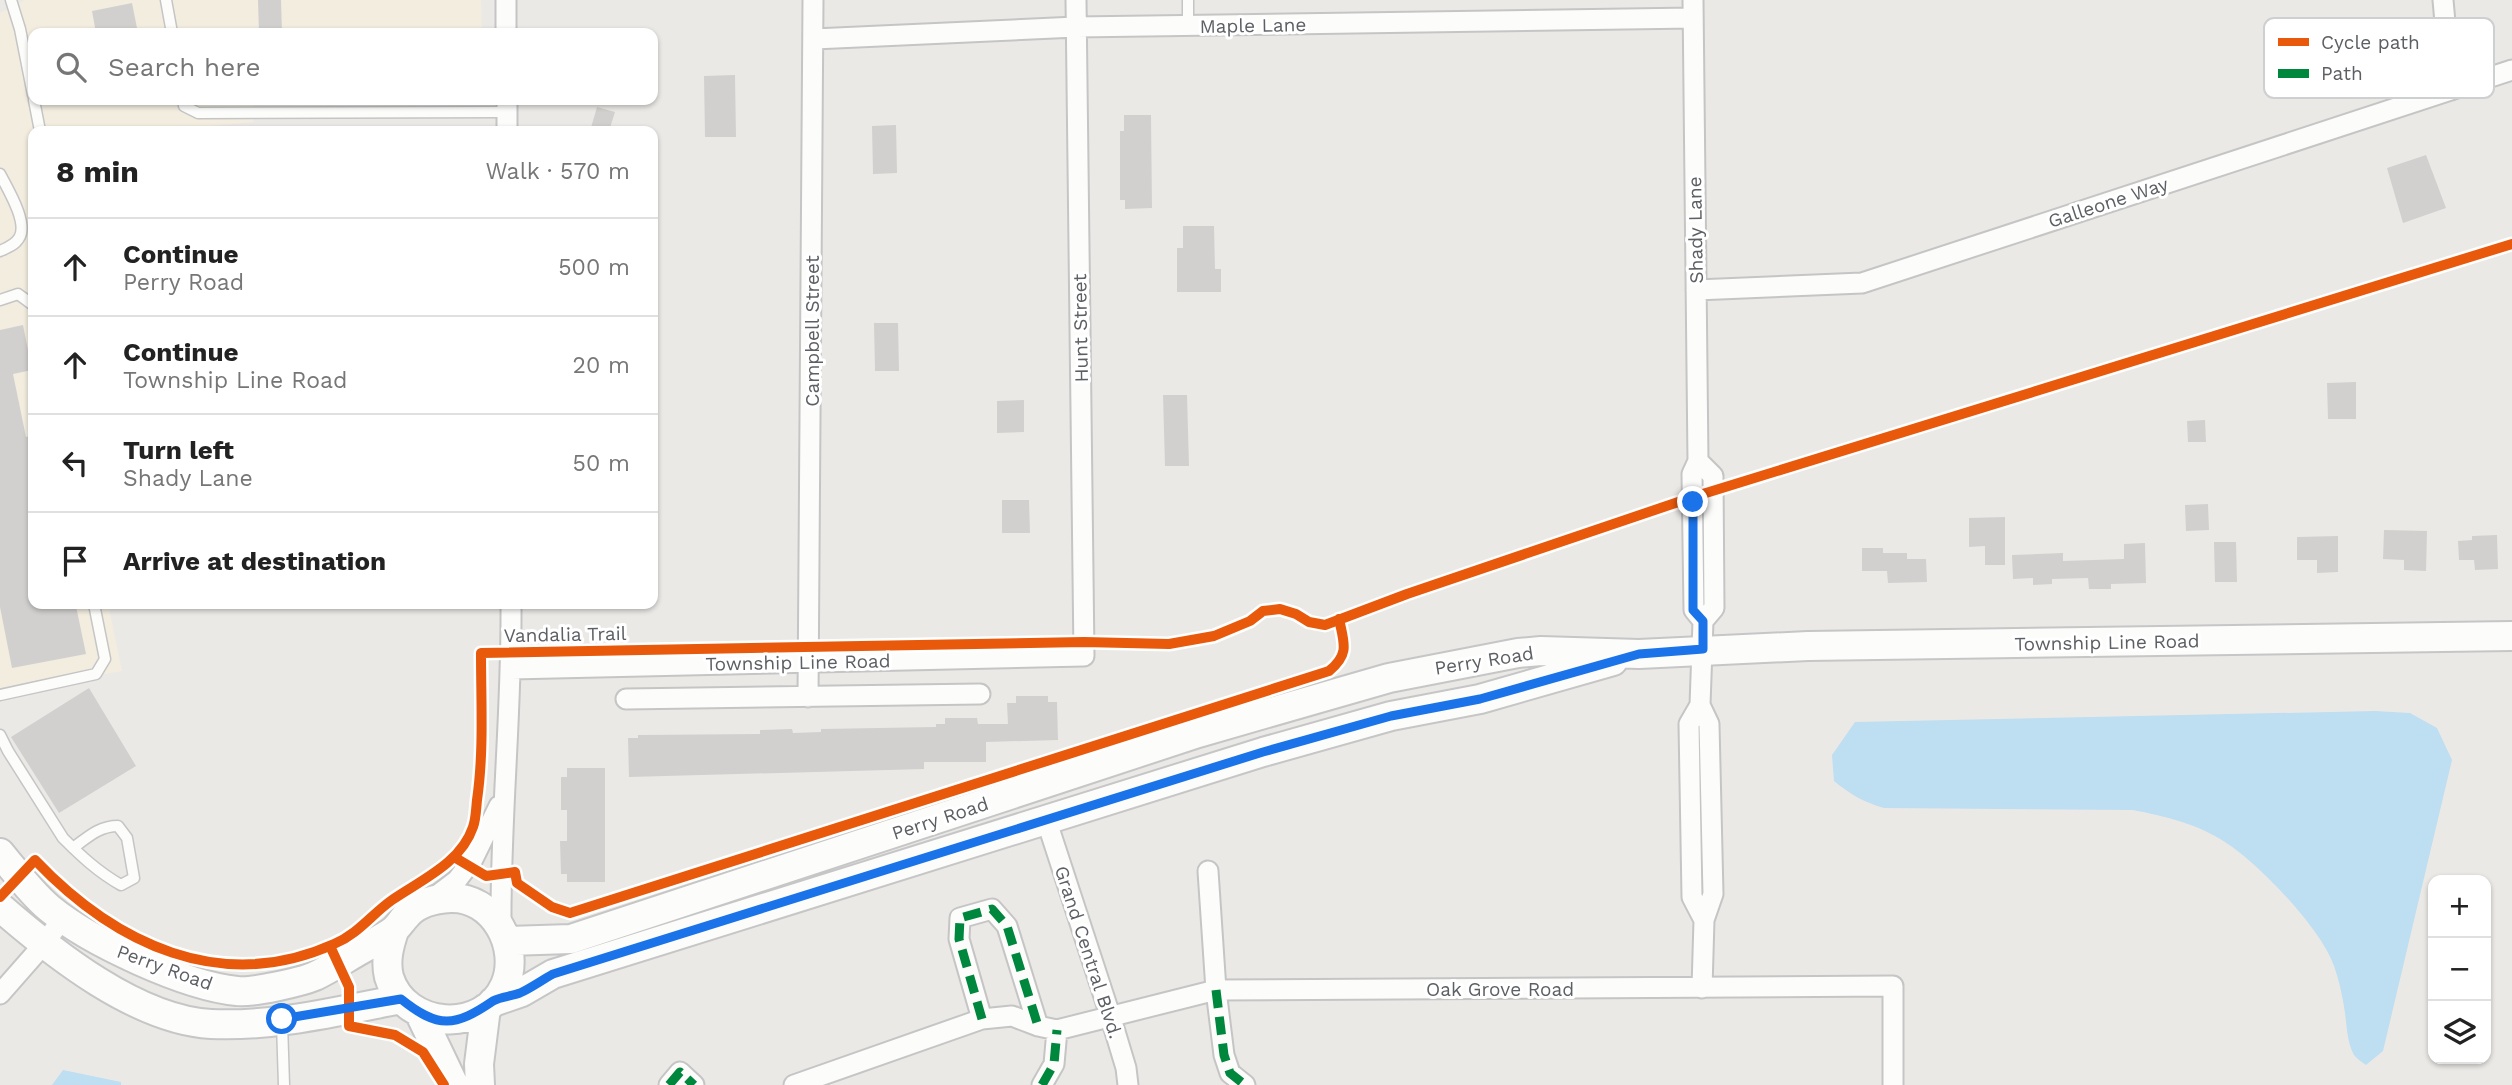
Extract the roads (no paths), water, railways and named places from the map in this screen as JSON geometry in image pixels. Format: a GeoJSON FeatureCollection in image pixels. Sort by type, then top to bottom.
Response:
{"type":"FeatureCollection","features":[{"type":"Feature","properties":{"kind":"street"},"geometry":{"type":"LineString","coordinates":[[506,0],[506,28]]}},
{"type":"Feature","properties":{"kind":"street","name":"Campbell Street"},"geometry":{"type":"LineString","coordinates":[[808,697],[813,0]]}},
{"type":"Feature","properties":{"kind":"street","name":"Hunt Street"},"geometry":{"type":"LineString","coordinates":[[1076,0],[1084,656]]}},
{"type":"Feature","properties":{"kind":"street"},"geometry":{"type":"LineString","coordinates":[[2443,0],[2445,18]]}},
{"type":"Feature","properties":{"kind":"street","name":"Maple Lane"},"geometry":{"type":"LineString","coordinates":[[814,39],[1076,27],[1188,26],[1693,9]]}},
{"type":"Feature","properties":{"kind":"street","name":"Shady Lane"},"geometry":{"type":"LineString","coordinates":[[1693,9],[1698,461],[1692,474],[1693,610],[1703,621],[1703,649]]}},
{"type":"Feature","properties":{"kind":"street","name":"Galleone Way"},"geometry":{"type":"LineString","coordinates":[[2494,76],[2512,70]]}},
{"type":"Feature","properties":{"kind":"street","name":"Galleone Way"},"geometry":{"type":"LineString","coordinates":[[1696,290],[1862,283],[2427,98]]}},
{"type":"Feature","properties":{"kind":"street"},"geometry":{"type":"LineString","coordinates":[[480,1085],[479,1064],[489,1005],[504,987],[511,964],[504,934],[503,799],[511,669],[511,609]]}},
{"type":"Feature","properties":{"kind":"street","name":"Township Line Road"},"geometry":{"type":"LineString","coordinates":[[1639,654],[1703,649],[2512,636]]}},
{"type":"Feature","properties":{"kind":"street"},"geometry":{"type":"LineString","coordinates":[[1702,988],[1703,920],[1713,894],[1709,724],[1700,705],[1703,649]]}},
{"type":"Feature","properties":{"kind":"street","name":"Perry Road"},"geometry":{"type":"LineString","coordinates":[[504,934],[571,940],[1198,733],[1376,681],[1451,664],[1518,653],[1541,651],[1639,654]]}},
{"type":"Feature","properties":{"kind":"street","name":"Perry Road"},"geometry":{"type":"LineString","coordinates":[[0,907],[43,944],[106,986],[160,1014],[209,1024],[410,1007],[444,1021],[468,1018],[553,974],[1046,819],[1314,737],[1391,716],[1480,699],[1639,654]]}},
{"type":"Feature","properties":{"kind":"street","name":"Township Line Road"},"geometry":{"type":"LineString","coordinates":[[511,669],[1084,656]]}},
{"type":"Feature","properties":{"kind":"street"},"geometry":{"type":"LineString","coordinates":[[626,699],[980,694]]}},
{"type":"Feature","properties":{"kind":"street"},"geometry":{"type":"LineString","coordinates":[[430,900],[457,880],[473,859],[503,799]]}},
{"type":"Feature","properties":{"kind":"street","name":"Grand Central Blvd."},"geometry":{"type":"LineString","coordinates":[[1046,819],[1110,1015],[1126,1068],[1128,1085]]}},
{"type":"Feature","properties":{"kind":"street","name":"Perry Road"},"geometry":{"type":"LineString","coordinates":[[0,853],[48,908],[82,931],[134,957],[190,980],[239,992],[313,977],[394,931],[409,912],[430,900]]}},
{"type":"Feature","properties":{"kind":"street"},"geometry":{"type":"LineString","coordinates":[[1208,872],[1216,990],[1224,1055],[1230,1073],[1245,1085]]}},
{"type":"Feature","properties":{"kind":"street"},"geometry":{"type":"LineString","coordinates":[[430,900],[454,898],[477,905],[496,920],[504,934]]}},
{"type":"Feature","properties":{"kind":"street"},"geometry":{"type":"LineString","coordinates":[[982,1019],[959,939],[960,918],[992,909],[1007,926],[1038,1026]]}},
{"type":"Feature","properties":{"kind":"street"},"geometry":{"type":"LineString","coordinates":[[0,994],[63,918]]}},
{"type":"Feature","properties":{"kind":"street"},"geometry":{"type":"LineString","coordinates":[[394,931],[387,954],[389,978],[410,1007],[454,1085]]}},
{"type":"Feature","properties":{"kind":"street","name":"Oak Grove Road"},"geometry":{"type":"LineString","coordinates":[[1058,1030],[1216,990],[1893,986],[1893,1085]]}},
{"type":"Feature","properties":{"kind":"street"},"geometry":{"type":"LineString","coordinates":[[794,1085],[982,1019],[1012,1016],[1058,1030],[1054,1064],[1042,1085]]}},
{"type":"Feature","properties":{"kind":"street"},"geometry":{"type":"LineString","coordinates":[[669,1085],[680,1072],[694,1085]]}},
{"type":"Feature","properties":{"kind":"lane"},"geometry":{"type":"LineString","coordinates":[[11,0],[28,66]]}},
{"type":"Feature","properties":{"kind":"lane"},"geometry":{"type":"LineString","coordinates":[[166,0],[171,28]]}},
{"type":"Feature","properties":{"kind":"lane"},"geometry":{"type":"LineString","coordinates":[[1188,0],[1188,26]]}},
{"type":"Feature","properties":{"kind":"lane"},"geometry":{"type":"LineString","coordinates":[[35,105],[39,126]]}},
{"type":"Feature","properties":{"kind":"lane"},"geometry":{"type":"LineString","coordinates":[[184,105],[198,113],[507,114]]}},
{"type":"Feature","properties":{"kind":"lane"},"geometry":{"type":"LineString","coordinates":[[0,174],[18,212],[22,228],[17,241],[0,251]]}},
{"type":"Feature","properties":{"kind":"lane"},"geometry":{"type":"LineString","coordinates":[[0,300],[18,294],[28,302]]}},
{"type":"Feature","properties":{"kind":"lane"},"geometry":{"type":"LineString","coordinates":[[0,695],[96,674],[105,659],[95,609]]}},
{"type":"Feature","properties":{"kind":"lane"},"geometry":{"type":"LineString","coordinates":[[0,735],[63,838],[73,848],[89,864],[121,885],[134,878],[127,838],[118,826],[106,826],[73,848]]}},
{"type":"Feature","properties":{"kind":"lane"},"geometry":{"type":"LineString","coordinates":[[282,1019],[284,1085]]}},
{"type":"Feature","properties":{"kind":"water"},"geometry":{"type":"Polygon","coordinates":[[[2375,711],[2410,713],[2437,728],[2452,760],[2383,1051],[2366,1065],[2352,1050],[2336,971],[2316,934],[2271,880],[2239,852],[2204,830],[2181,821],[2133,810],[1884,808],[1857,797],[1834,781],[1832,755],[1855,722],[2375,711]]]}},
{"type":"Feature","properties":{"kind":"water"},"geometry":{"type":"Polygon","coordinates":[[[63,1070],[121,1082],[121,1085],[52,1085],[63,1070]]]}}]}
